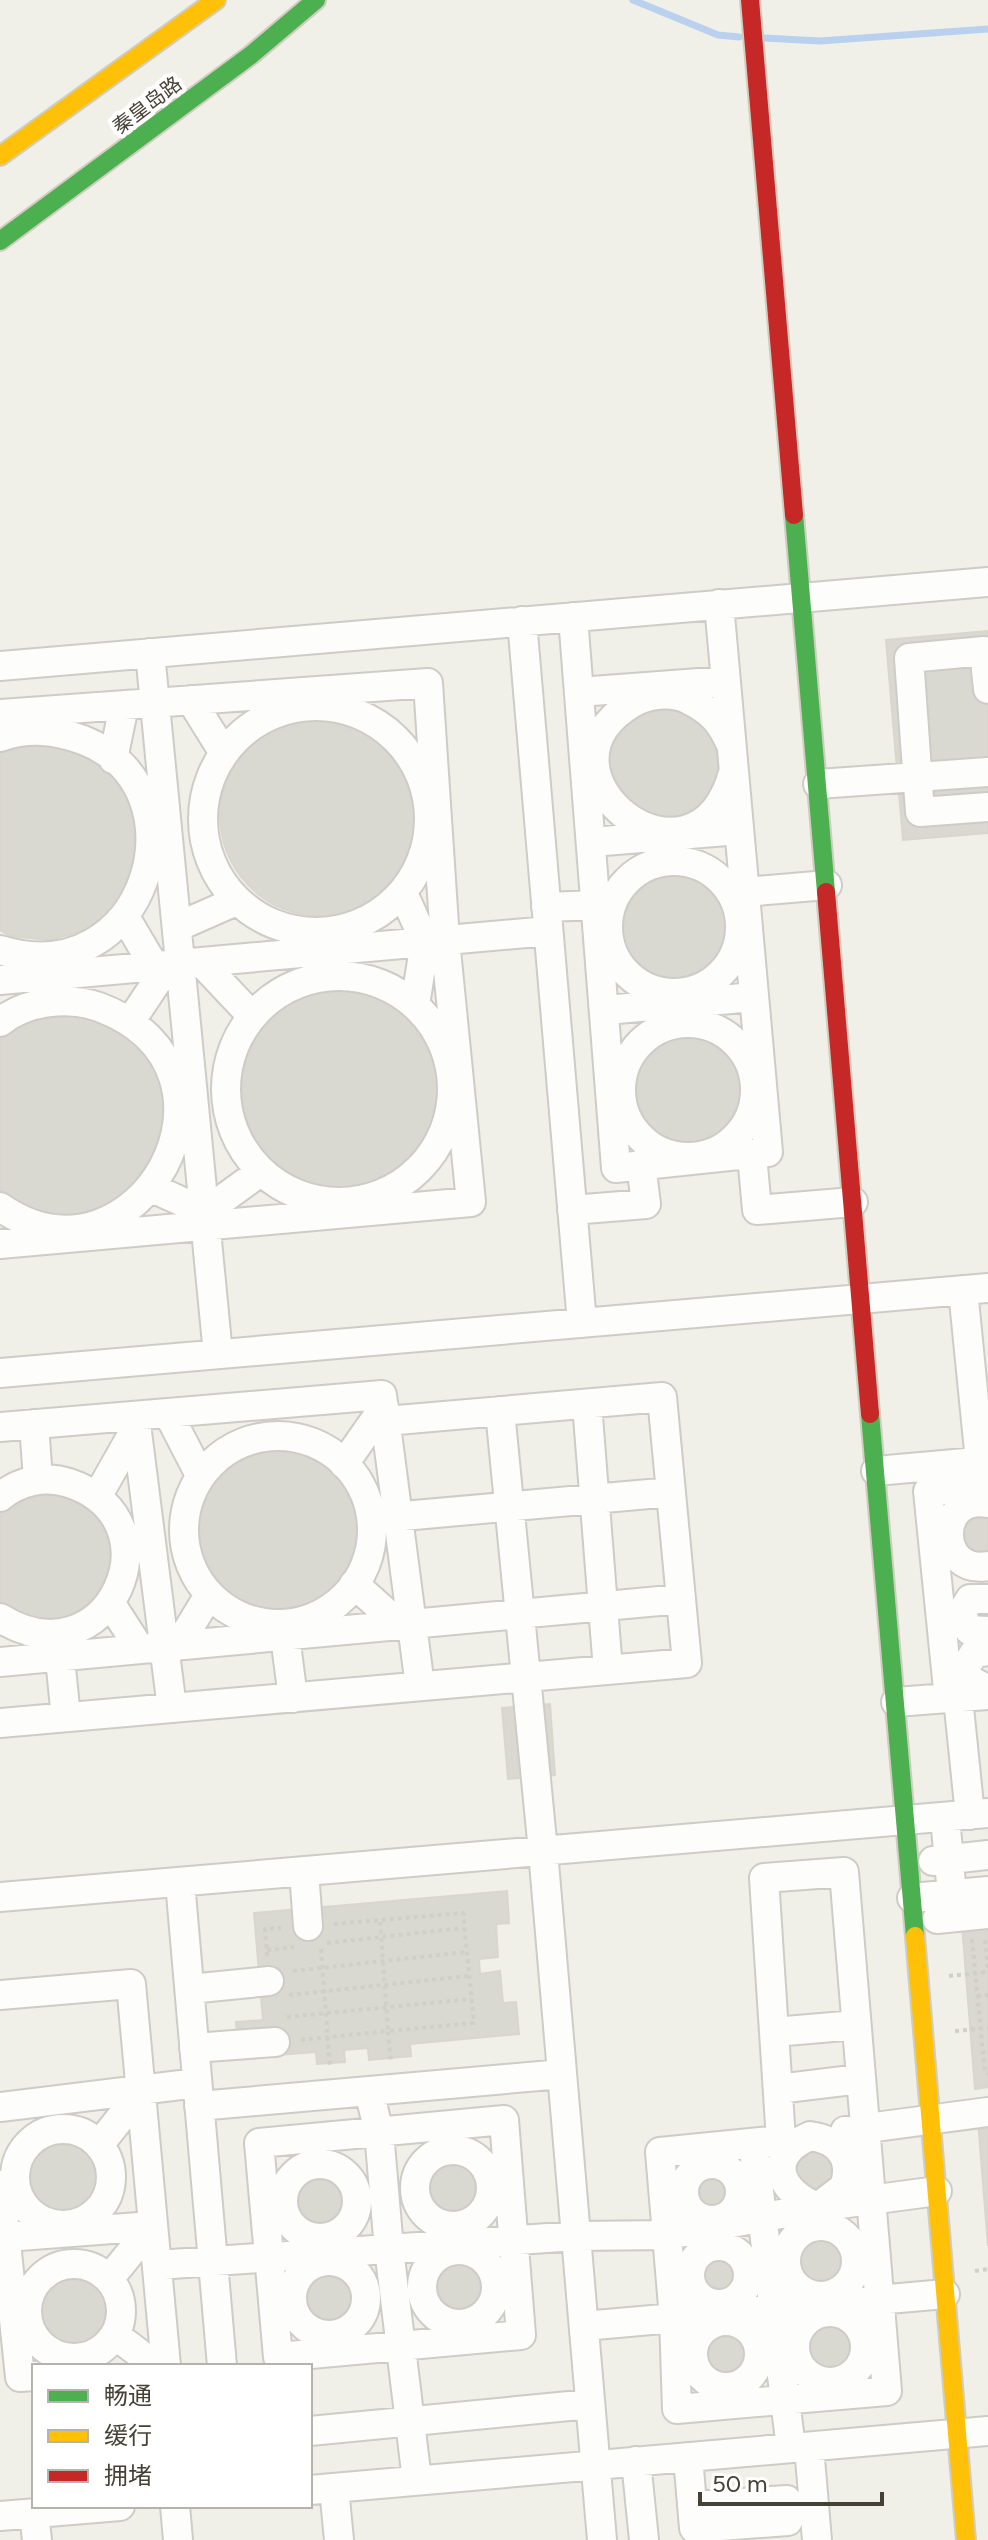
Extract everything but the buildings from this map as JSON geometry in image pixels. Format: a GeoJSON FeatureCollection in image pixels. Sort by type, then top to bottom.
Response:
{"type":"FeatureCollection","features":[{"type":"Feature","properties":{"kind":"street"},"geometry":{"type":"LineString","coordinates":[[0,156],[216,0]]}},
{"type":"Feature","properties":{"kind":"street","name":"秦皇岛路"},"geometry":{"type":"LineString","coordinates":[[0,241],[251,55],[316,0]]}},
{"type":"Feature","properties":{"kind":"street"},"geometry":{"type":"LineString","coordinates":[[750,0],[966,2540]]}},
{"type":"Feature","properties":{"kind":"street"},"geometry":{"type":"LineString","coordinates":[[0,666],[988,582]]}},
{"type":"Feature","properties":{"kind":"street"},"geometry":{"type":"LineString","coordinates":[[572,1210],[646,1204],[639,1135],[617,1098],[630,1055],[643,1041],[663,1028],[704,986],[722,974],[734,957],[740,937],[740,916],[733,896],[733,758],[723,682],[719,604]]}},
{"type":"Feature","properties":{"kind":"street"},"geometry":{"type":"LineString","coordinates":[[573,617],[588,692],[597,905],[617,1098],[616,1168],[641,1159],[768,1152],[759,1092],[752,1001],[733,886]]}},
{"type":"Feature","properties":{"kind":"street"},"geometry":{"type":"LineString","coordinates":[[522,621],[582,1323]]}},
{"type":"Feature","properties":{"kind":"street"},"geometry":{"type":"LineString","coordinates":[[988,689],[984,651],[909,658],[920,812],[988,807]]}},
{"type":"Feature","properties":{"kind":"street"},"geometry":{"type":"LineString","coordinates":[[150,653],[177,927],[176,964],[187,1114],[205,1219],[218,1354]]}},
{"type":"Feature","properties":{"kind":"street"},"geometry":{"type":"LineString","coordinates":[[588,692],[661,690],[723,682]]}},
{"type":"Feature","properties":{"kind":"street"},"geometry":{"type":"LineString","coordinates":[[711,714],[723,682]]}},
{"type":"Feature","properties":{"kind":"street"},"geometry":{"type":"LineString","coordinates":[[0,737],[29,721],[124,706],[191,700],[308,699],[428,683],[435,941],[471,1202],[350,1207],[205,1219],[75,1232],[0,1244]]}},
{"type":"Feature","properties":{"kind":"street"},"geometry":{"type":"LineString","coordinates":[[391,735],[403,685]]}},
{"type":"Feature","properties":{"kind":"street"},"geometry":{"type":"LineString","coordinates":[[733,758],[721,724],[711,714],[684,697],[661,690],[630,705],[606,727],[591,770],[614,809],[631,822],[674,842],[702,867],[733,886],[827,885]]}},
{"type":"Feature","properties":{"kind":"street"},"geometry":{"type":"LineString","coordinates":[[588,692],[606,727]]}},
{"type":"Feature","properties":{"kind":"street"},"geometry":{"type":"LineString","coordinates":[[391,735],[374,721],[337,706],[308,699],[260,719],[232,741],[212,770],[202,805],[203,840],[215,873],[236,901],[266,922],[299,932],[328,953],[360,977],[398,991],[428,1017],[447,1051],[454,1090],[447,1129],[427,1163],[396,1188],[350,1207],[289,1192],[260,1172],[239,1144],[227,1110],[226,1075],[236,1041],[252,1016],[283,990],[321,977],[328,953],[403,893],[423,859],[430,820],[424,781],[404,746],[391,735]]}},
{"type":"Feature","properties":{"kind":"street"},"geometry":{"type":"LineString","coordinates":[[191,700],[224,753]]}},
{"type":"Feature","properties":{"kind":"street"},"geometry":{"type":"LineString","coordinates":[[113,759],[124,706]]}},
{"type":"Feature","properties":{"kind":"street"},"geometry":{"type":"LineString","coordinates":[[0,714],[96,745],[113,759],[126,771],[145,806],[152,844],[145,883],[125,917],[51,978],[21,1010],[0,1022]]}},
{"type":"Feature","properties":{"kind":"street"},"geometry":{"type":"LineString","coordinates":[[818,784],[988,772]]}},
{"type":"Feature","properties":{"kind":"street"},"geometry":{"type":"LineString","coordinates":[[595,838],[614,809]]}},
{"type":"Feature","properties":{"kind":"street"},"geometry":{"type":"LineString","coordinates":[[595,838],[674,842],[732,828]]}},
{"type":"Feature","properties":{"kind":"street"},"geometry":{"type":"LineString","coordinates":[[595,838],[628,881]]}},
{"type":"Feature","properties":{"kind":"street"},"geometry":{"type":"LineString","coordinates":[[168,840],[203,840]]}},
{"type":"Feature","properties":{"kind":"street"},"geometry":{"type":"LineString","coordinates":[[674,842],[658,863],[637,872],[628,881],[611,907],[608,929],[612,951],[632,977],[684,1006],[705,1024],[725,1033],[739,1046],[753,1069],[759,1092],[744,1125],[721,1148],[699,1158]]}},
{"type":"Feature","properties":{"kind":"street"},"geometry":{"type":"LineString","coordinates":[[403,893],[435,941]]}},
{"type":"Feature","properties":{"kind":"street"},"geometry":{"type":"LineString","coordinates":[[177,927],[236,901]]}},
{"type":"Feature","properties":{"kind":"street"},"geometry":{"type":"LineString","coordinates":[[0,980],[51,978],[435,941],[547,919],[597,905]]}},
{"type":"Feature","properties":{"kind":"street"},"geometry":{"type":"LineString","coordinates":[[125,917],[176,964],[252,1016]]}},
{"type":"Feature","properties":{"kind":"street"},"geometry":{"type":"LineString","coordinates":[[415,1005],[435,941]]}},
{"type":"Feature","properties":{"kind":"street"},"geometry":{"type":"LineString","coordinates":[[0,950],[21,956],[86,1002],[130,1022],[153,1042],[173,1076],[187,1114],[172,1154],[152,1188],[121,1214],[75,1232],[48,1228],[14,1217],[0,1207]]}},
{"type":"Feature","properties":{"kind":"street"},"geometry":{"type":"LineString","coordinates":[[130,1022],[176,964]]}},
{"type":"Feature","properties":{"kind":"street"},"geometry":{"type":"LineString","coordinates":[[722,974],[752,1001]]}},
{"type":"Feature","properties":{"kind":"street"},"geometry":{"type":"LineString","coordinates":[[608,1007],[632,977]]}},
{"type":"Feature","properties":{"kind":"street"},"geometry":{"type":"LineString","coordinates":[[608,1007],[752,1001]]}},
{"type":"Feature","properties":{"kind":"street"},"geometry":{"type":"LineString","coordinates":[[739,1046],[752,1001]]}},
{"type":"Feature","properties":{"kind":"street"},"geometry":{"type":"LineString","coordinates":[[608,1007],[643,1041]]}},
{"type":"Feature","properties":{"kind":"street"},"geometry":{"type":"LineString","coordinates":[[187,1114],[227,1110]]}},
{"type":"Feature","properties":{"kind":"street"},"geometry":{"type":"LineString","coordinates":[[744,1125],[756,1154],[757,1210],[853,1202]]}},
{"type":"Feature","properties":{"kind":"street"},"geometry":{"type":"LineString","coordinates":[[427,1163],[445,1205]]}},
{"type":"Feature","properties":{"kind":"street"},"geometry":{"type":"LineString","coordinates":[[205,1219],[260,1172]]}},
{"type":"Feature","properties":{"kind":"street"},"geometry":{"type":"LineString","coordinates":[[152,1188],[205,1219]]}},
{"type":"Feature","properties":{"kind":"street"},"geometry":{"type":"LineString","coordinates":[[0,1373],[975,1289],[967,1815],[949,1859],[953,1906]]}},
{"type":"Feature","properties":{"kind":"street"},"geometry":{"type":"LineString","coordinates":[[0,1427],[136,1422],[168,1413],[382,1395],[385,1414],[384,1517],[420,1686]]}},
{"type":"Feature","properties":{"kind":"street"},"geometry":{"type":"LineString","coordinates":[[0,1723],[687,1663],[662,1397],[500,1411],[385,1414],[344,1464]]}},
{"type":"Feature","properties":{"kind":"street"},"geometry":{"type":"LineString","coordinates":[[277,1404],[281,1436]]}},
{"type":"Feature","properties":{"kind":"street"},"geometry":{"type":"LineString","coordinates":[[587,1404],[608,1670]]}},
{"type":"Feature","properties":{"kind":"street"},"geometry":{"type":"LineString","coordinates":[[500,1411],[543,1851],[602,2540]]}},
{"type":"Feature","properties":{"kind":"street"},"geometry":{"type":"LineString","coordinates":[[168,1413],[200,1475]]}},
{"type":"Feature","properties":{"kind":"street"},"geometry":{"type":"LineString","coordinates":[[97,1497],[136,1422]]}},
{"type":"Feature","properties":{"kind":"street"},"geometry":{"type":"LineString","coordinates":[[136,1422],[138,1544],[172,1708]]}},
{"type":"Feature","properties":{"kind":"street"},"geometry":{"type":"LineString","coordinates":[[34,1424],[38,1480]]}},
{"type":"Feature","properties":{"kind":"street"},"geometry":{"type":"LineString","coordinates":[[281,1436],[314,1443],[344,1464],[384,1517],[372,1539],[365,1568],[354,1584],[326,1612],[298,1623],[265,1624],[235,1615],[209,1595],[191,1568],[183,1537],[186,1505],[200,1475],[223,1453],[253,1439],[281,1436]]}},
{"type":"Feature","properties":{"kind":"street"},"geometry":{"type":"LineString","coordinates":[[876,1471],[970,1602]]}},
{"type":"Feature","properties":{"kind":"street"},"geometry":{"type":"LineString","coordinates":[[0,1497],[10,1489],[38,1480],[60,1480],[85,1488],[107,1504],[121,1527],[138,1544]]}},
{"type":"Feature","properties":{"kind":"street"},"geometry":{"type":"LineString","coordinates":[[928,1491],[932,1491],[970,1602],[928,1491]]}},
{"type":"Feature","properties":{"kind":"street"},"geometry":{"type":"LineString","coordinates":[[384,1517],[671,1492]]}},
{"type":"Feature","properties":{"kind":"street"},"geometry":{"type":"LineString","coordinates":[[138,1544],[183,1537]]}},
{"type":"Feature","properties":{"kind":"street"},"geometry":{"type":"LineString","coordinates":[[59,1645],[111,1604],[138,1544]]}},
{"type":"Feature","properties":{"kind":"street"},"geometry":{"type":"LineString","coordinates":[[354,1584],[406,1624]]}},
{"type":"Feature","properties":{"kind":"street"},"geometry":{"type":"LineString","coordinates":[[160,1647],[209,1595]]}},
{"type":"Feature","properties":{"kind":"street"},"geometry":{"type":"LineString","coordinates":[[0,1662],[59,1645],[160,1647],[681,1599]]}},
{"type":"Feature","properties":{"kind":"street"},"geometry":{"type":"LineString","coordinates":[[896,1702],[970,1602]]}},
{"type":"Feature","properties":{"kind":"street"},"geometry":{"type":"LineString","coordinates":[[111,1604],[160,1647]]}},
{"type":"Feature","properties":{"kind":"street"},"geometry":{"type":"LineString","coordinates":[[0,1618],[18,1629],[42,1635],[59,1645]]}},
{"type":"Feature","properties":{"kind":"street"},"geometry":{"type":"LineString","coordinates":[[285,1636],[293,1698]]}},
{"type":"Feature","properties":{"kind":"street"},"geometry":{"type":"LineString","coordinates":[[59,1645],[66,1717]]}},
{"type":"Feature","properties":{"kind":"street"},"geometry":{"type":"LineString","coordinates":[[0,1897],[967,1815]]}},
{"type":"Feature","properties":{"kind":"street"},"geometry":{"type":"LineString","coordinates":[[910,1863],[988,1855]]}},
{"type":"Feature","properties":{"kind":"street"},"geometry":{"type":"LineString","coordinates":[[304,1871],[307,1936]]}},
{"type":"Feature","properties":{"kind":"street"},"geometry":{"type":"LineString","coordinates":[[741,2265],[851,2375],[858,2170],[860,2079],[844,1872],[764,1878],[778,2089],[741,2265],[686,2408],[677,2409],[741,2265],[810,2136],[858,2170],[937,2191]]}},
{"type":"Feature","properties":{"kind":"street"},"geometry":{"type":"LineString","coordinates":[[180,1882],[222,2364]]}},
{"type":"Feature","properties":{"kind":"street"},"geometry":{"type":"LineString","coordinates":[[913,1909],[953,1906],[988,1891]]}},
{"type":"Feature","properties":{"kind":"street"},"geometry":{"type":"LineString","coordinates":[[953,1906],[987,1929]]}},
{"type":"Feature","properties":{"kind":"street"},"geometry":{"type":"LineString","coordinates":[[190,1989],[269,1977]]}},
{"type":"Feature","properties":{"kind":"street"},"geometry":{"type":"LineString","coordinates":[[0,1995],[131,1984],[166,2364]]}},
{"type":"Feature","properties":{"kind":"street"},"geometry":{"type":"LineString","coordinates":[[774,2032],[856,2025]]}},
{"type":"Feature","properties":{"kind":"street"},"geometry":{"type":"LineString","coordinates":[[194,2048],[275,2042]]}},
{"type":"Feature","properties":{"kind":"street"},"geometry":{"type":"LineString","coordinates":[[0,2107],[141,2092],[198,2095],[381,2090],[562,2074]]}},
{"type":"Feature","properties":{"kind":"street"},"geometry":{"type":"LineString","coordinates":[[778,2089],[860,2079]]}},
{"type":"Feature","properties":{"kind":"street"},"geometry":{"type":"LineString","coordinates":[[303,2256],[339,2232],[363,2206],[379,2132],[381,2090]]}},
{"type":"Feature","properties":{"kind":"street"},"geometry":{"type":"LineString","coordinates":[[99,2145],[141,2092]]}},
{"type":"Feature","properties":{"kind":"street"},"geometry":{"type":"LineString","coordinates":[[60,2100],[61,2129]]}},
{"type":"Feature","properties":{"kind":"street"},"geometry":{"type":"LineString","coordinates":[[858,2170],[931,2118],[988,2112]]}},
{"type":"Feature","properties":{"kind":"street"},"geometry":{"type":"LineString","coordinates":[[402,2346],[428,2292],[437,2256],[456,2240],[494,2195],[504,2120],[432,2157],[422,2165],[416,2177],[419,2203],[433,2221],[456,2240],[473,2252],[498,2284],[521,2335],[463,2332],[402,2346],[334,2344],[278,2357],[303,2256],[281,2213],[259,2143],[266,2142],[350,2179],[388,2249],[428,2292],[450,2323],[463,2332]]}},
{"type":"Feature","properties":{"kind":"street"},"geometry":{"type":"LineString","coordinates":[[0,2121],[22,2152]]}},
{"type":"Feature","properties":{"kind":"street"},"geometry":{"type":"LineString","coordinates":[[457,2145],[498,2121]]}},
{"type":"Feature","properties":{"kind":"street"},"geometry":{"type":"LineString","coordinates":[[21,2196],[16,2167],[22,2152],[46,2132],[61,2129],[77,2131],[99,2145],[109,2161],[110,2184],[90,2216],[66,2228],[44,2221],[21,2196],[0,2185],[20,2316],[20,2377],[32,2369]]}},
{"type":"Feature","properties":{"kind":"street"},"geometry":{"type":"LineString","coordinates":[[266,2142],[316,2162],[379,2132]]}},
{"type":"Feature","properties":{"kind":"street"},"geometry":{"type":"LineString","coordinates":[[379,2132],[422,2165]]}},
{"type":"Feature","properties":{"kind":"street"},"geometry":{"type":"LineString","coordinates":[[281,2213],[284,2193],[316,2162],[379,2132],[457,2145],[486,2170],[512,2241],[498,2284],[474,2322],[463,2332]]}},
{"type":"Feature","properties":{"kind":"street"},"geometry":{"type":"LineString","coordinates":[[660,2152],[664,2152],[773,2310],[741,2265],[660,2152]]}},
{"type":"Feature","properties":{"kind":"street"},"geometry":{"type":"LineString","coordinates":[[741,2265],[878,2391],[887,2391],[853,2285],[858,2170]]}},
{"type":"Feature","properties":{"kind":"street"},"geometry":{"type":"LineString","coordinates":[[853,2285],[858,2170]]}},
{"type":"Feature","properties":{"kind":"street"},"geometry":{"type":"LineString","coordinates":[[110,2184],[148,2172]]}},
{"type":"Feature","properties":{"kind":"street"},"geometry":{"type":"LineString","coordinates":[[110,2184],[152,2226]]}},
{"type":"Feature","properties":{"kind":"street"},"geometry":{"type":"LineString","coordinates":[[363,2206],[419,2203]]}},
{"type":"Feature","properties":{"kind":"street"},"geometry":{"type":"LineString","coordinates":[[351,2269],[388,2249],[419,2203]]}},
{"type":"Feature","properties":{"kind":"street"},"geometry":{"type":"LineString","coordinates":[[363,2206],[388,2249],[417,2480]]}},
{"type":"Feature","properties":{"kind":"street"},"geometry":{"type":"LineString","coordinates":[[6,2237],[66,2228],[152,2226]]}},
{"type":"Feature","properties":{"kind":"street"},"geometry":{"type":"LineString","coordinates":[[109,2279],[152,2226]]}},
{"type":"Feature","properties":{"kind":"street"},"geometry":{"type":"LineString","coordinates":[[66,2228],[69,2264]]}},
{"type":"Feature","properties":{"kind":"street"},"geometry":{"type":"LineString","coordinates":[[157,2265],[388,2249],[456,2240],[512,2241],[576,2236],[853,2285],[945,2294]]}},
{"type":"Feature","properties":{"kind":"street"},"geometry":{"type":"LineString","coordinates":[[6,2237],[40,2279]]}},
{"type":"Feature","properties":{"kind":"street"},"geometry":{"type":"LineString","coordinates":[[303,2256],[334,2261],[351,2269],[362,2281],[362,2310],[402,2346]]}},
{"type":"Feature","properties":{"kind":"street"},"geometry":{"type":"LineString","coordinates":[[20,2316],[40,2279],[54,2269],[69,2264],[91,2267],[109,2279],[121,2307],[115,2335],[99,2352],[78,2362]]}},
{"type":"Feature","properties":{"kind":"street"},"geometry":{"type":"LineString","coordinates":[[741,2265],[853,2285]]}},
{"type":"Feature","properties":{"kind":"street"},"geometry":{"type":"LineString","coordinates":[[741,2265],[773,2310]]}},
{"type":"Feature","properties":{"kind":"street"},"geometry":{"type":"LineString","coordinates":[[741,2265],[773,2310]]}},
{"type":"Feature","properties":{"kind":"street"},"geometry":{"type":"LineString","coordinates":[[741,2265],[758,2343],[749,2330],[773,2310]]}},
{"type":"Feature","properties":{"kind":"street"},"geometry":{"type":"LineString","coordinates":[[741,2265],[800,2447],[817,2540]]}},
{"type":"Feature","properties":{"kind":"street"},"geometry":{"type":"LineString","coordinates":[[741,2265],[785,2400]]}},
{"type":"Feature","properties":{"kind":"street"},"geometry":{"type":"LineString","coordinates":[[741,2265],[785,2400]]}},
{"type":"Feature","properties":{"kind":"street"},"geometry":{"type":"LineString","coordinates":[[584,2326],[741,2265],[853,2285]]}},
{"type":"Feature","properties":{"kind":"street"},"geometry":{"type":"LineString","coordinates":[[334,2344],[362,2310],[394,2296],[428,2292]]}},
{"type":"Feature","properties":{"kind":"street"},"geometry":{"type":"LineString","coordinates":[[121,2307],[160,2303]]}},
{"type":"Feature","properties":{"kind":"street"},"geometry":{"type":"LineString","coordinates":[[291,2312],[334,2344]]}},
{"type":"Feature","properties":{"kind":"street"},"geometry":{"type":"LineString","coordinates":[[20,2316],[31,2331],[35,2364]]}},
{"type":"Feature","properties":{"kind":"street"},"geometry":{"type":"LineString","coordinates":[[115,2335],[153,2364]]}},
{"type":"Feature","properties":{"kind":"street"},"geometry":{"type":"LineString","coordinates":[[312,2431],[590,2404]]}},
{"type":"Feature","properties":{"kind":"street"},"geometry":{"type":"LineString","coordinates":[[339,2540],[322,2489],[988,2431]]}},
{"type":"Feature","properties":{"kind":"street"},"geometry":{"type":"LineString","coordinates":[[688,2457],[692,2506]]}},
{"type":"Feature","properties":{"kind":"street"},"geometry":{"type":"LineString","coordinates":[[636,2461],[644,2540]]}},
{"type":"Feature","properties":{"kind":"street"},"geometry":{"type":"LineString","coordinates":[[0,2516],[35,2527],[112,2508]]}},
{"type":"Feature","properties":{"kind":"street"},"geometry":{"type":"LineString","coordinates":[[175,2508],[178,2540]]}},
{"type":"Feature","properties":{"kind":"path"},"geometry":{"type":"LineString","coordinates":[[267,1950],[307,1936],[380,1919],[463,1913],[474,2023],[275,2042],[273,2019],[471,1999]]}},
{"type":"Feature","properties":{"kind":"path"},"geometry":{"type":"LineString","coordinates":[[380,1919],[388,2031],[381,2090]]}},
{"type":"Feature","properties":{"kind":"path"},"geometry":{"type":"LineString","coordinates":[[327,2037],[320,1944],[463,1928]]}},
{"type":"Feature","properties":{"kind":"path"},"geometry":{"type":"LineString","coordinates":[[307,1936],[265,1929],[271,1997],[469,1976]]}},
{"type":"Feature","properties":{"kind":"path"},"geometry":{"type":"LineString","coordinates":[[975,1973],[988,1973],[987,1929],[971,1937],[985,2073],[988,2073]]}},
{"type":"Feature","properties":{"kind":"path"},"geometry":{"type":"LineString","coordinates":[[269,1977],[466,1952]]}},
{"type":"Feature","properties":{"kind":"path"},"geometry":{"type":"LineString","coordinates":[[977,1996],[988,1995]]}},
{"type":"Feature","properties":{"kind":"path"},"geometry":{"type":"LineString","coordinates":[[980,2029],[988,2028]]}},
{"type":"Feature","properties":{"kind":"waterway"},"geometry":{"type":"LineString","coordinates":[[633,0],[718,35],[739,37]]}},
{"type":"Feature","properties":{"kind":"waterway"},"geometry":{"type":"LineString","coordinates":[[764,38],[820,41],[988,29]]}},
{"type":"Feature","properties":{"kind":"traffic: fast"},"geometry":{"type":"LineString","coordinates":[[0,241],[251,55],[316,0]]}},
{"type":"Feature","properties":{"kind":"traffic: fast"},"geometry":{"type":"LineString","coordinates":[[794,515],[826,892]]}},
{"type":"Feature","properties":{"kind":"traffic: fast"},"geometry":{"type":"LineString","coordinates":[[870,1414],[915,1936]]}},
{"type":"Feature","properties":{"kind":"traffic: slow"},"geometry":{"type":"LineString","coordinates":[[0,156],[216,0]]}},
{"type":"Feature","properties":{"kind":"traffic: slow"},"geometry":{"type":"LineString","coordinates":[[915,1936],[966,2540]]}},
{"type":"Feature","properties":{"kind":"traffic: jam"},"geometry":{"type":"LineString","coordinates":[[750,0],[794,515]]}},
{"type":"Feature","properties":{"kind":"traffic: jam"},"geometry":{"type":"LineString","coordinates":[[826,892],[870,1414]]}}]}
